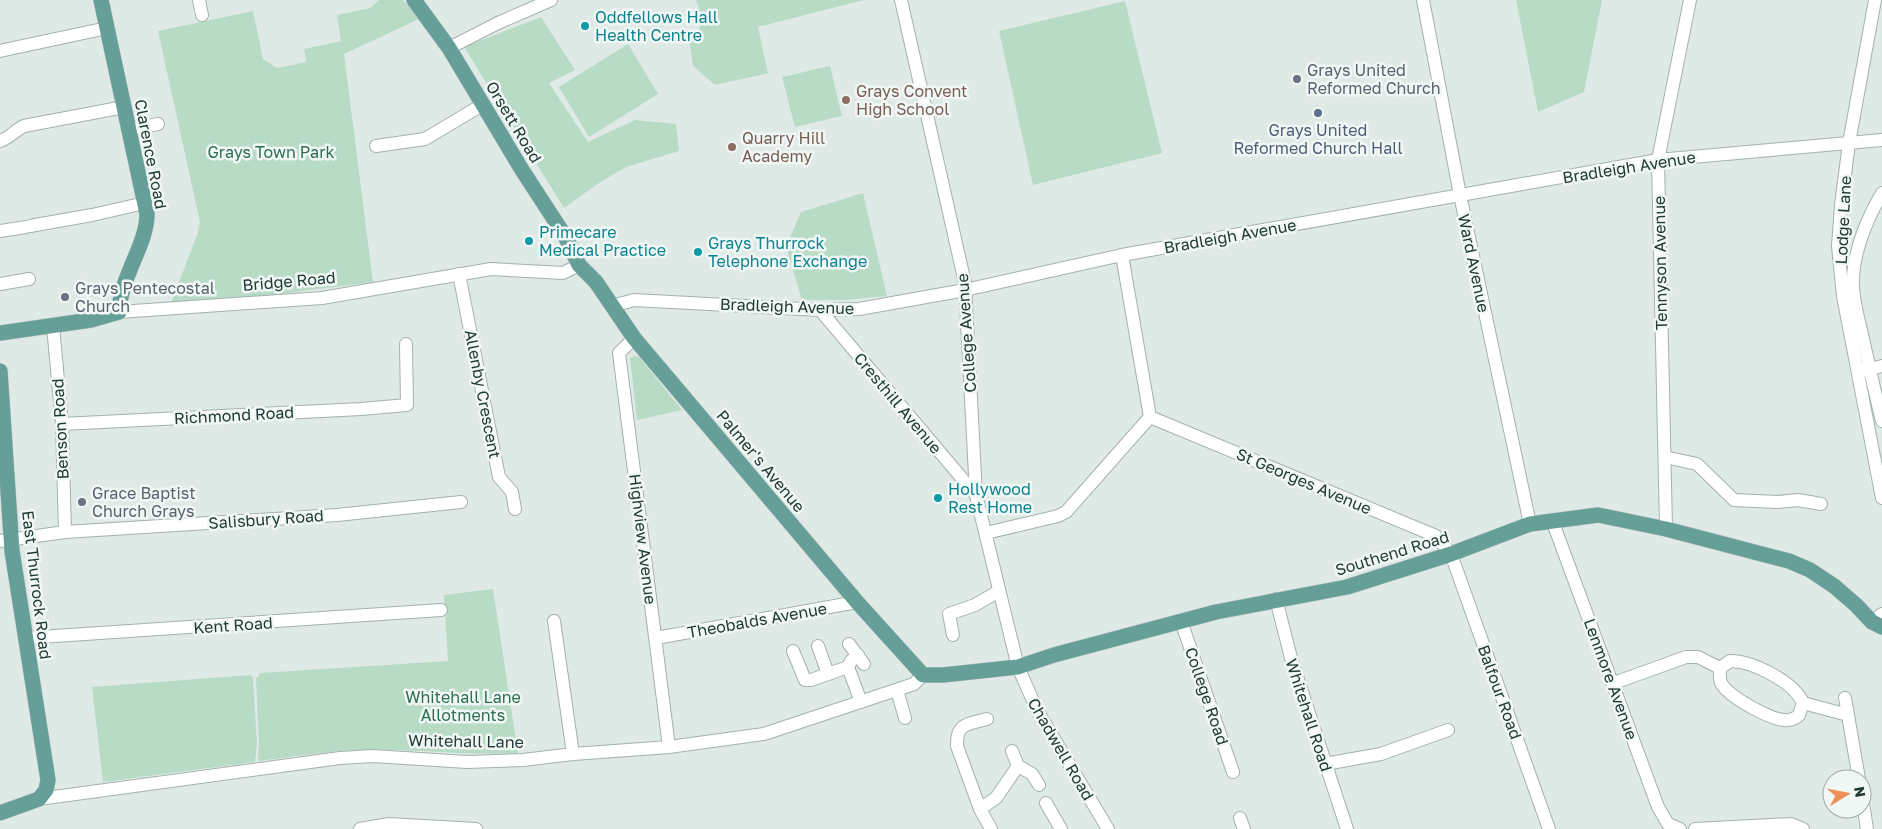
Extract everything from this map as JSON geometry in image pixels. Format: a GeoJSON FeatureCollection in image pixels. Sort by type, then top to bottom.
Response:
{"type":"FeatureCollection","features":[{"type":"Feature","properties":{"kind":"main road","name":"Clarence Road"},"geometry":{"type":"LineString","coordinates":[[101,0],[147,222],[124,285],[120,298],[119,312]]}},
{"type":"Feature","properties":{"kind":"main road","name":"Orsett Road"},"geometry":{"type":"LineString","coordinates":[[414,0],[449,48],[522,170],[565,236],[579,265]]}},
{"type":"Feature","properties":{"kind":"main road","name":"Palmer's Avenue"},"geometry":{"type":"LineString","coordinates":[[579,265],[596,282],[634,338],[857,602],[923,675]]}},
{"type":"Feature","properties":{"kind":"main road","name":"Bridge Road"},"geometry":{"type":"LineString","coordinates":[[0,333],[91,320],[119,312]]}},
{"type":"Feature","properties":{"kind":"main road","name":"East Thurrock Road"},"geometry":{"type":"LineString","coordinates":[[0,371],[6,540],[25,638],[48,780],[46,790],[38,799]]}},
{"type":"Feature","properties":{"kind":"main road","name":"Southend Road"},"geometry":{"type":"LineString","coordinates":[[923,675],[943,675],[1018,667],[1054,655],[1181,620],[1276,599],[1348,586],[1451,554],[1530,524],[1598,515],[1666,528],[1789,561],[1810,570],[1834,586],[1872,622],[1882,618]]}},
{"type":"Feature","properties":{"kind":"main road","name":"Whitehall Lane"},"geometry":{"type":"LineString","coordinates":[[0,813],[38,799]]}},
{"type":"Feature","properties":{"kind":"street"},"geometry":{"type":"LineString","coordinates":[[199,0],[202,15]]}},
{"type":"Feature","properties":{"kind":"street"},"geometry":{"type":"LineString","coordinates":[[449,48],[498,23],[551,0]]}},
{"type":"Feature","properties":{"kind":"street","name":"College Avenue"},"geometry":{"type":"LineString","coordinates":[[901,0],[965,284],[976,495],[1018,667]]}},
{"type":"Feature","properties":{"kind":"street","name":"Ward Avenue"},"geometry":{"type":"LineString","coordinates":[[1423,0],[1460,195],[1530,524]]}},
{"type":"Feature","properties":{"kind":"street","name":"Tennyson Avenue"},"geometry":{"type":"LineString","coordinates":[[1666,528],[1658,160],[1690,0]]}},
{"type":"Feature","properties":{"kind":"street","name":"Lodge Lane"},"geometry":{"type":"LineString","coordinates":[[1876,0],[1849,143],[1838,246],[1843,296],[1863,370],[1882,498]]}},
{"type":"Feature","properties":{"kind":"street"},"geometry":{"type":"LineString","coordinates":[[0,51],[107,28]]}},
{"type":"Feature","properties":{"kind":"street"},"geometry":{"type":"LineString","coordinates":[[376,146],[425,139],[482,105]]}},
{"type":"Feature","properties":{"kind":"street"},"geometry":{"type":"LineString","coordinates":[[0,141],[24,126],[124,107]]}},
{"type":"Feature","properties":{"kind":"street"},"geometry":{"type":"LineString","coordinates":[[129,130],[158,124]]}},
{"type":"Feature","properties":{"kind":"street","name":"Bradleigh Avenue"},"geometry":{"type":"LineString","coordinates":[[612,306],[634,300],[820,310],[859,309],[965,290],[1122,256],[1658,160],[1882,140]]}},
{"type":"Feature","properties":{"kind":"street"},"geometry":{"type":"LineString","coordinates":[[1882,193],[1871,212],[1854,268],[1854,298],[1863,370],[1882,421]]}},
{"type":"Feature","properties":{"kind":"street"},"geometry":{"type":"LineString","coordinates":[[0,231],[92,216],[144,203]]}},
{"type":"Feature","properties":{"kind":"street"},"geometry":{"type":"LineString","coordinates":[[986,533],[1058,516],[1066,512],[1150,417],[1122,256]]}},
{"type":"Feature","properties":{"kind":"street","name":"Bridge Road"},"geometry":{"type":"LineString","coordinates":[[119,312],[322,298],[491,269],[563,273],[579,265]]}},
{"type":"Feature","properties":{"kind":"street","name":"Allenby Crescent"},"geometry":{"type":"LineString","coordinates":[[459,274],[499,477],[512,492],[515,508]]}},
{"type":"Feature","properties":{"kind":"street"},"geometry":{"type":"LineString","coordinates":[[0,284],[29,279]]}},
{"type":"Feature","properties":{"kind":"street","name":"Cresthill Avenue"},"geometry":{"type":"LineString","coordinates":[[820,310],[976,495]]}},
{"type":"Feature","properties":{"kind":"street","name":"Benson Road"},"geometry":{"type":"LineString","coordinates":[[53,326],[62,424],[65,532]]}},
{"type":"Feature","properties":{"kind":"street","name":"Highview Avenue"},"geometry":{"type":"LineString","coordinates":[[634,338],[619,353],[669,747]]}},
{"type":"Feature","properties":{"kind":"street","name":"Richmond Road"},"geometry":{"type":"LineString","coordinates":[[62,424],[361,409],[407,404],[406,344]]}},
{"type":"Feature","properties":{"kind":"street"},"geometry":{"type":"LineString","coordinates":[[1863,370],[1882,366]]}},
{"type":"Feature","properties":{"kind":"street","name":"St Georges Avenue"},"geometry":{"type":"LineString","coordinates":[[1150,417],[1436,536],[1451,554]]}},
{"type":"Feature","properties":{"kind":"street"},"geometry":{"type":"LineString","coordinates":[[1665,457],[1697,464],[1734,500],[1776,502],[1798,500],[1821,504]]}},
{"type":"Feature","properties":{"kind":"street","name":"Salisbury Road"},"geometry":{"type":"LineString","coordinates":[[6,540],[65,532],[336,514],[462,502]]}},
{"type":"Feature","properties":{"kind":"street","name":"Lenmore Avenue"},"geometry":{"type":"LineString","coordinates":[[1552,520],[1614,683],[1658,807],[1668,824],[1680,829]]}},
{"type":"Feature","properties":{"kind":"street","name":"Balfour Road"},"geometry":{"type":"LineString","coordinates":[[1451,554],[1549,829]]}},
{"type":"Feature","properties":{"kind":"street"},"geometry":{"type":"LineString","coordinates":[[953,635],[949,614],[975,605],[1000,591]]}},
{"type":"Feature","properties":{"kind":"street","name":"Whitehall Road"},"geometry":{"type":"LineString","coordinates":[[1276,599],[1291,658],[1347,829]]}},
{"type":"Feature","properties":{"kind":"street","name":"Theobalds Avenue"},"geometry":{"type":"LineString","coordinates":[[656,638],[857,602]]}},
{"type":"Feature","properties":{"kind":"street","name":"Kent Road"},"geometry":{"type":"LineString","coordinates":[[25,638],[440,610]]}},
{"type":"Feature","properties":{"kind":"street"},"geometry":{"type":"LineString","coordinates":[[554,620],[572,754]]}},
{"type":"Feature","properties":{"kind":"street","name":"College Road"},"geometry":{"type":"LineString","coordinates":[[1181,620],[1233,772]]}},
{"type":"Feature","properties":{"kind":"street"},"geometry":{"type":"LineString","coordinates":[[849,644],[861,659],[851,661],[848,668],[861,702]]}},
{"type":"Feature","properties":{"kind":"street"},"geometry":{"type":"LineString","coordinates":[[818,646],[828,674]]}},
{"type":"Feature","properties":{"kind":"street"},"geometry":{"type":"LineString","coordinates":[[793,652],[804,680],[811,680],[848,668]]}},
{"type":"Feature","properties":{"kind":"street"},"geometry":{"type":"LineString","coordinates":[[1614,683],[1686,657],[1698,657],[1720,668]]}},
{"type":"Feature","properties":{"kind":"street"},"geometry":{"type":"LineString","coordinates":[[1730,661],[1741,662],[1754,666],[1777,678],[1798,694],[1802,703],[1799,715],[1789,720],[1750,707],[1725,688],[1720,680],[1720,668],[1730,661]]}},
{"type":"Feature","properties":{"kind":"street","name":"Chadwell Road"},"geometry":{"type":"LineString","coordinates":[[1018,667],[1038,712],[1108,829]]}},
{"type":"Feature","properties":{"kind":"street","name":"Whitehall Lane"},"geometry":{"type":"LineString","coordinates":[[38,799],[340,758],[373,756],[467,762],[523,760],[572,754],[669,747],[764,734],[914,684],[923,675]]}},
{"type":"Feature","properties":{"kind":"street"},"geometry":{"type":"LineString","coordinates":[[897,690],[905,718]]}},
{"type":"Feature","properties":{"kind":"street"},"geometry":{"type":"LineString","coordinates":[[1845,698],[1857,769]]}},
{"type":"Feature","properties":{"kind":"street"},"geometry":{"type":"LineString","coordinates":[[1802,703],[1848,715]]}},
{"type":"Feature","properties":{"kind":"street"},"geometry":{"type":"LineString","coordinates":[[987,719],[959,730],[957,746],[980,809],[991,829]]}},
{"type":"Feature","properties":{"kind":"street"},"geometry":{"type":"LineString","coordinates":[[1325,764],[1381,754],[1448,730]]}},
{"type":"Feature","properties":{"kind":"street"},"geometry":{"type":"LineString","coordinates":[[1012,751],[1018,766],[1032,774],[1039,785]]}},
{"type":"Feature","properties":{"kind":"street"},"geometry":{"type":"LineString","coordinates":[[980,809],[996,798],[1018,766]]}},
{"type":"Feature","properties":{"kind":"street"},"geometry":{"type":"LineString","coordinates":[[1046,803],[1061,829]]}},
{"type":"Feature","properties":{"kind":"street"},"geometry":{"type":"LineString","coordinates":[[360,829],[389,824],[476,829]]}},
{"type":"Feature","properties":{"kind":"street"},"geometry":{"type":"LineString","coordinates":[[1695,829],[1791,824],[1803,829]]}},
{"type":"Feature","properties":{"kind":"green space","name":"Grays Town Park"},"geometry":{"type":"Polygon","coordinates":[[[379,0],[403,0],[419,19],[344,54],[373,282],[193,305],[171,303],[197,235],[200,222],[158,31],[253,11],[263,59],[277,68],[306,62],[304,49],[341,41],[337,15],[370,8],[379,0]]]}},
{"type":"Feature","properties":{"kind":"green space"},"geometry":{"type":"Polygon","coordinates":[[[696,0],[864,0],[758,27],[768,73],[715,85],[693,66],[689,38],[700,28],[701,16],[696,0]]]}},
{"type":"Feature","properties":{"kind":"green space"},"geometry":{"type":"Polygon","coordinates":[[[1516,0],[1602,0],[1584,92],[1538,112],[1516,0]]]}},
{"type":"Feature","properties":{"kind":"green space"},"geometry":{"type":"Polygon","coordinates":[[[1125,1],[1162,153],[1033,185],[999,31],[1125,1]]]}},
{"type":"Feature","properties":{"kind":"green space"},"geometry":{"type":"Polygon","coordinates":[[[541,17],[575,70],[549,83],[588,142],[635,120],[676,124],[679,151],[626,167],[599,183],[564,208],[464,47],[541,17]]]}},
{"type":"Feature","properties":{"kind":"green space"},"geometry":{"type":"Polygon","coordinates":[[[628,44],[658,94],[589,137],[559,87],[628,44]]]}},
{"type":"Feature","properties":{"kind":"green space"},"geometry":{"type":"Polygon","coordinates":[[[830,66],[842,116],[795,127],[782,77],[830,66]]]}},
{"type":"Feature","properties":{"kind":"green space"},"geometry":{"type":"Polygon","coordinates":[[[863,193],[887,296],[845,300],[802,300],[786,247],[801,212],[863,193]]]}},
{"type":"Feature","properties":{"kind":"green space"},"geometry":{"type":"Polygon","coordinates":[[[634,356],[639,357],[682,410],[637,420],[630,358],[634,356]]]}},
{"type":"Feature","properties":{"kind":"green space","name":"Whitehall Lane Allotments"},"geometry":{"type":"Polygon","coordinates":[[[493,589],[518,753],[479,754],[361,750],[258,761],[256,679],[260,673],[448,661],[444,595],[493,589]]]}},
{"type":"Feature","properties":{"kind":"green space"},"geometry":{"type":"Polygon","coordinates":[[[251,675],[253,678],[257,744],[255,762],[103,782],[92,687],[251,675]]]}},
{"type":"Feature","properties":{"kind":"place","name":"Oddfellows Hall Health Centre"},"geometry":{"type":"Point","coordinates":[585,26]}},
{"type":"Feature","properties":{"kind":"place","name":"Grays United Reformed Church"},"geometry":{"type":"Point","coordinates":[1297,79]}},
{"type":"Feature","properties":{"kind":"place","name":"Grays Convent High School"},"geometry":{"type":"Point","coordinates":[846,100]}},
{"type":"Feature","properties":{"kind":"place","name":"Grays United Reformed Church Hall"},"geometry":{"type":"Point","coordinates":[1318,113]}},
{"type":"Feature","properties":{"kind":"place","name":"Quarry Hill Academy"},"geometry":{"type":"Point","coordinates":[732,147]}},
{"type":"Feature","properties":{"kind":"place","name":"Primecare Medical Practice"},"geometry":{"type":"Point","coordinates":[529,241]}},
{"type":"Feature","properties":{"kind":"place","name":"Grays Thurrock Telephone Exchange"},"geometry":{"type":"Point","coordinates":[698,252]}},
{"type":"Feature","properties":{"kind":"place","name":"Grays Pentecostal Church"},"geometry":{"type":"Point","coordinates":[65,297]}},
{"type":"Feature","properties":{"kind":"place","name":"Hollywood Rest Home"},"geometry":{"type":"Point","coordinates":[938,498]}},
{"type":"Feature","properties":{"kind":"place","name":"Grace Baptist Church Grays"},"geometry":{"type":"Point","coordinates":[82,502]}}]}
